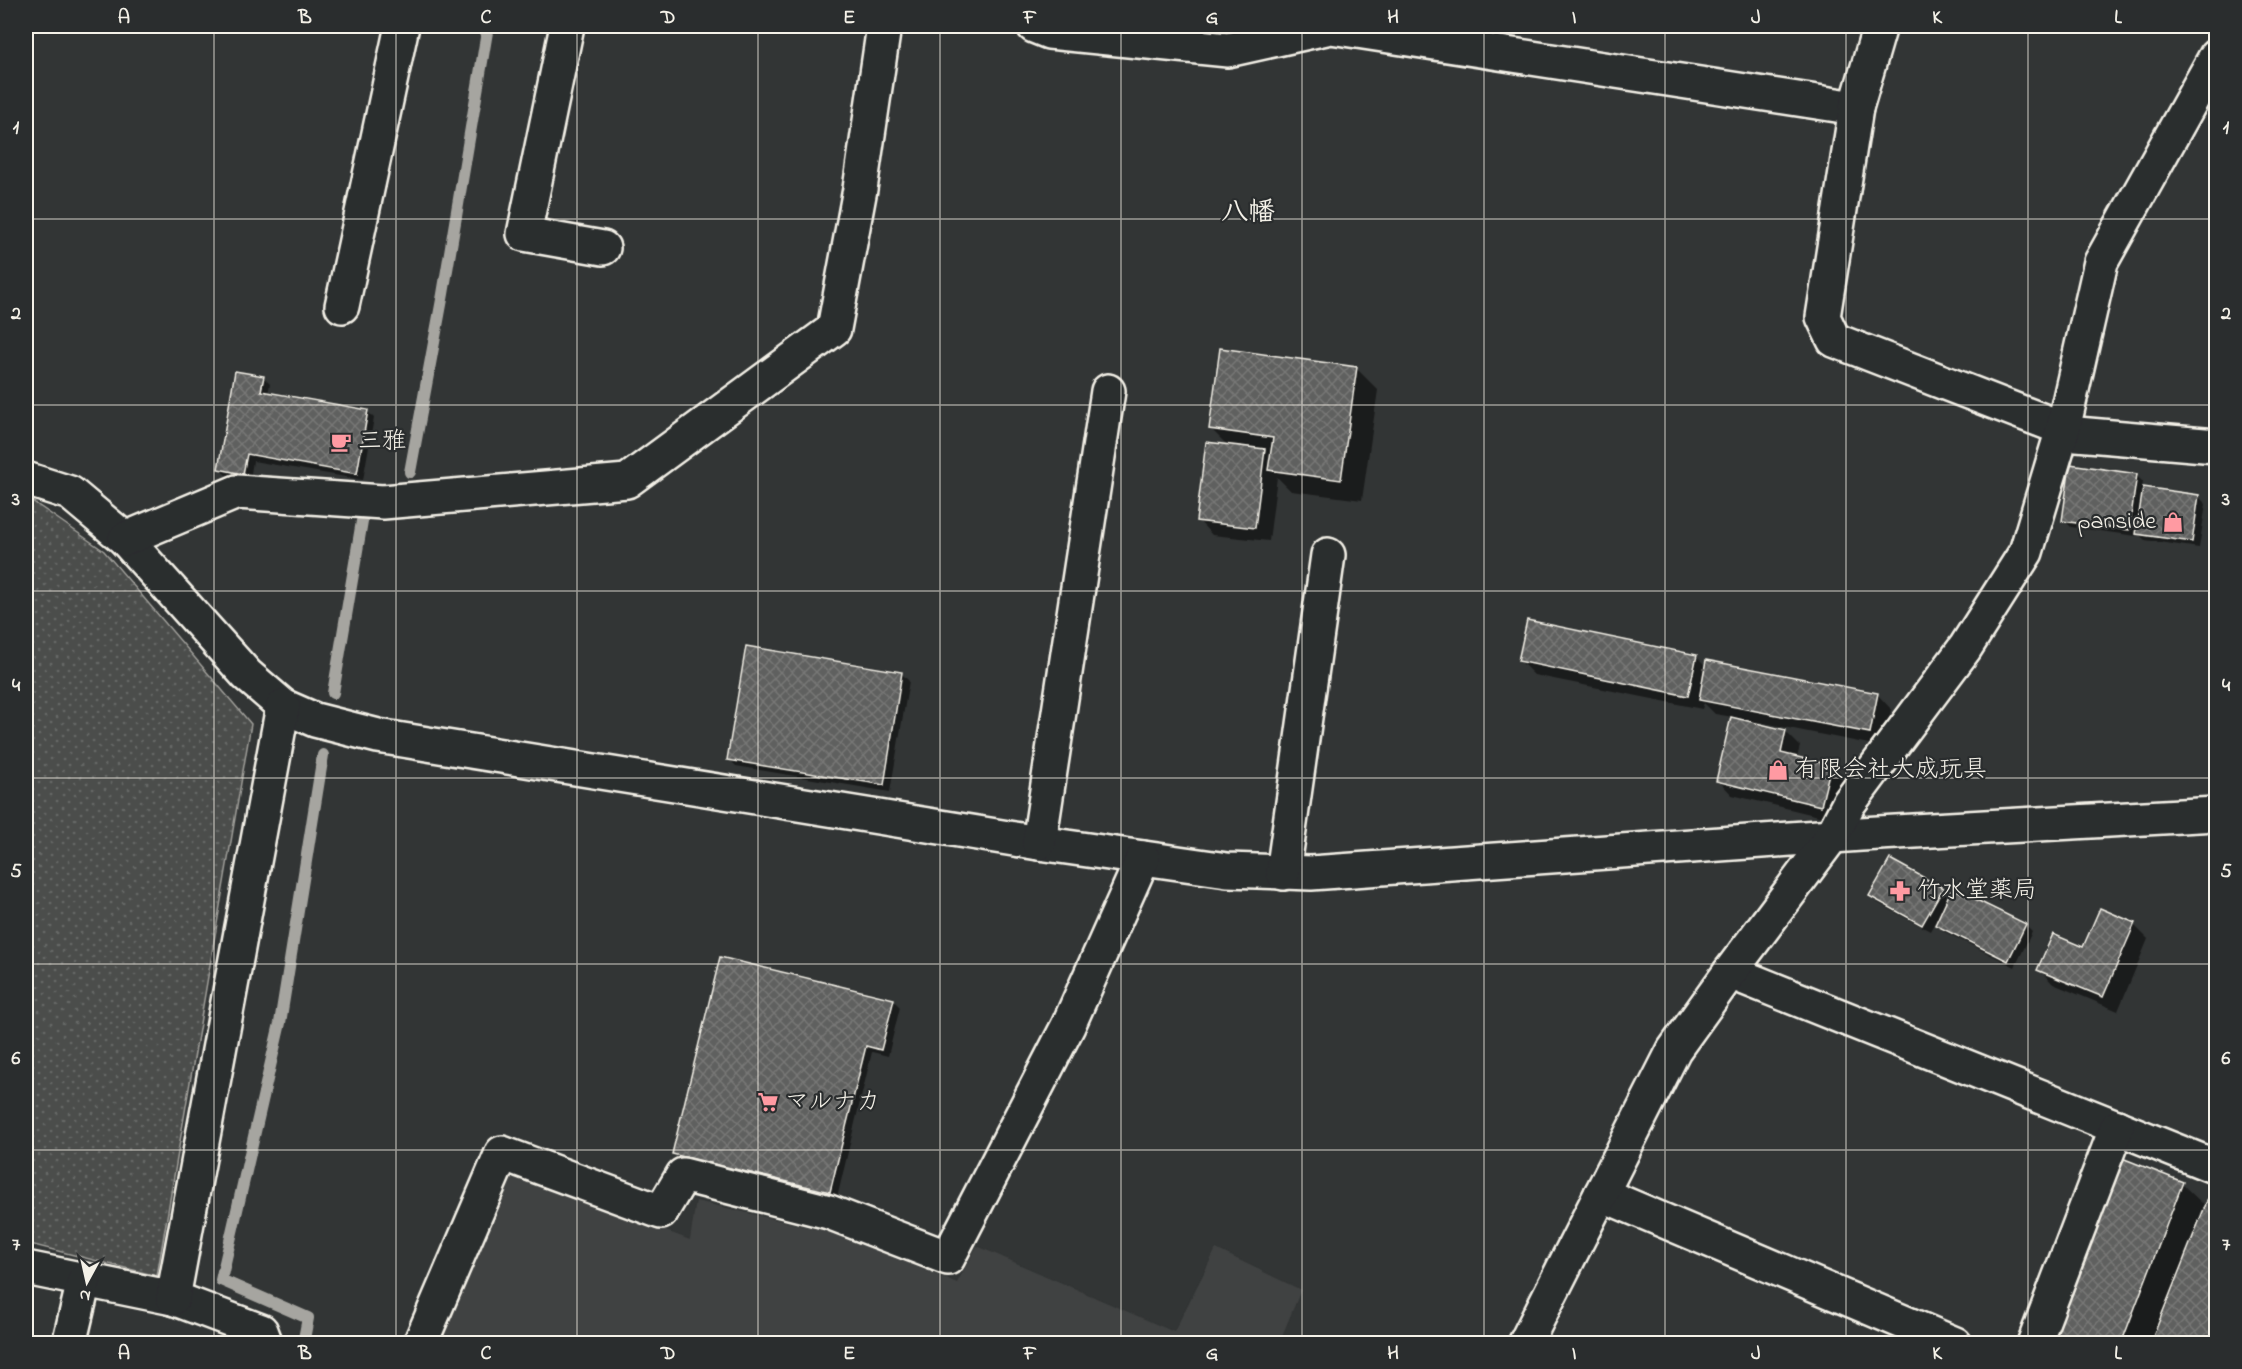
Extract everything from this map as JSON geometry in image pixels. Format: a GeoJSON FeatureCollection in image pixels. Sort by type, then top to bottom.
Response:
{"type":"FeatureCollection","features":[{"type":"Feature","properties":{"kind":"street"},"geometry":{"type":"LineString","coordinates":[[342,306],[402,26]]}},
{"type":"Feature","properties":{"kind":"street"},"geometry":{"type":"LineString","coordinates":[[567,26],[524,234],[603,248]]}},
{"type":"Feature","properties":{"kind":"street"},"geometry":{"type":"LineString","coordinates":[[125,538],[237,492],[383,502],[627,481],[834,329],[860,189],[884,26]]}},
{"type":"Feature","properties":{"kind":"street"},"geometry":{"type":"LineString","coordinates":[[1034,26],[1049,32],[1228,50],[1332,27],[1856,108]]}},
{"type":"Feature","properties":{"kind":"street"},"geometry":{"type":"LineString","coordinates":[[1880,26],[1856,108],[1823,317],[1834,340],[2077,434],[2217,446]]}},
{"type":"Feature","properties":{"kind":"street"},"geometry":{"type":"LineString","coordinates":[[1525,1344],[1674,1050],[1832,836],[1849,803],[1965,648],[2026,552],[2063,429],[2101,262],[2217,56]]}},
{"type":"Feature","properties":{"kind":"street"},"geometry":{"type":"LineString","coordinates":[[1039,843],[1108,391]]}},
{"type":"Feature","properties":{"kind":"street"},"geometry":{"type":"LineString","coordinates":[[26,479],[70,493],[125,538],[247,675],[283,706],[315,720],[378,736],[1039,843],[1227,870],[1323,873],[1832,836],[2217,813]]}},
{"type":"Feature","properties":{"kind":"street"},"geometry":{"type":"LineString","coordinates":[[1283,873],[1328,555]]}},
{"type":"Feature","properties":{"kind":"street"},"geometry":{"type":"LineString","coordinates":[[173,1298],[283,706]]}},
{"type":"Feature","properties":{"kind":"street"},"geometry":{"type":"LineString","coordinates":[[420,1344],[502,1153],[661,1212],[683,1175],[829,1212],[948,1258],[1068,1026],[1143,858]]}},
{"type":"Feature","properties":{"kind":"street"},"geometry":{"type":"LineString","coordinates":[[1730,972],[2217,1167]]}},
{"type":"Feature","properties":{"kind":"street"},"geometry":{"type":"LineString","coordinates":[[2034,1344],[2117,1127]]}},
{"type":"Feature","properties":{"kind":"street"},"geometry":{"type":"LineString","coordinates":[[1600,1194],[1955,1344]]}},
{"type":"Feature","properties":{"kind":"street"},"geometry":{"type":"LineString","coordinates":[[26,1268],[173,1298],[261,1331],[266,1344]]}},
{"type":"Feature","properties":{"kind":"street"},"geometry":{"type":"LineString","coordinates":[[69,1344],[84,1281]]}},
{"type":"Feature","properties":{"kind":"shaded area"},"geometry":{"type":"Polygon","coordinates":[[[32,501],[104,551],[251,724],[157,1276],[26,1243],[26,544],[32,501]]]}},
{"type":"Feature","properties":{"kind":"shaded area"},"geometry":{"type":"Polygon","coordinates":[[[520,1176],[690,1240],[696,1201],[830,1232],[957,1283],[977,1246],[1174,1332],[1216,1249],[1301,1290],[1279,1343],[435,1344],[502,1181],[520,1176]]]}},
{"type":"Feature","properties":{"kind":"building"},"geometry":{"type":"Polygon","coordinates":[[[1220,348],[1357,367],[1341,480],[1268,470],[1273,438],[1209,429],[1220,348]]]}},
{"type":"Feature","properties":{"kind":"building"},"geometry":{"type":"Polygon","coordinates":[[[235,371],[264,376],[261,391],[368,410],[357,474],[247,454],[243,474],[218,469],[235,371]]]}},
{"type":"Feature","properties":{"kind":"building"},"geometry":{"type":"Polygon","coordinates":[[[1206,442],[1265,449],[1255,528],[1196,521],[1206,442]]]}},
{"type":"Feature","properties":{"kind":"building"},"geometry":{"type":"Polygon","coordinates":[[[2070,464],[2137,474],[2129,530],[2062,521],[2070,464]]]}},
{"type":"Feature","properties":{"kind":"building"},"geometry":{"type":"Polygon","coordinates":[[[2143,487],[2199,495],[2192,542],[2136,534],[2143,487]]]}},
{"type":"Feature","properties":{"kind":"building"},"geometry":{"type":"Polygon","coordinates":[[[1527,620],[1697,655],[1688,696],[1518,661],[1527,620]]]}},
{"type":"Feature","properties":{"kind":"building"},"geometry":{"type":"Polygon","coordinates":[[[746,646],[902,672],[884,785],[727,760],[746,646]]]}},
{"type":"Feature","properties":{"kind":"building"},"geometry":{"type":"Polygon","coordinates":[[[1706,660],[1878,693],[1870,733],[1699,700],[1706,660]]]}},
{"type":"Feature","properties":{"kind":"building"},"geometry":{"type":"Polygon","coordinates":[[[1731,717],[1786,730],[1781,753],[1831,765],[1821,806],[1716,781],[1731,717]]]}},
{"type":"Feature","properties":{"kind":"building"},"geometry":{"type":"Polygon","coordinates":[[[1890,859],[1943,888],[1922,925],[1869,896],[1890,859]]]}},
{"type":"Feature","properties":{"kind":"building"},"geometry":{"type":"Polygon","coordinates":[[[1952,888],[2026,924],[2008,961],[1935,925],[1952,888]]]}},
{"type":"Feature","properties":{"kind":"building"},"geometry":{"type":"Polygon","coordinates":[[[2100,908],[2135,923],[2103,997],[2037,970],[2053,934],[2083,947],[2100,908]]]}},
{"type":"Feature","properties":{"kind":"building","name":"マルナカ"},"geometry":{"type":"Polygon","coordinates":[[[720,957],[894,999],[881,1050],[866,1046],[830,1192],[672,1154],[720,957]]]}},
{"type":"Feature","properties":{"kind":"building"},"geometry":{"type":"Polygon","coordinates":[[[2122,1158],[2183,1182],[2121,1344],[2050,1344],[2122,1158]]]}},
{"type":"Feature","properties":{"kind":"building"},"geometry":{"type":"Polygon","coordinates":[[[2212,1189],[2216,1191],[2216,1328],[2210,1344],[2150,1344],[2212,1189]]]}},
{"type":"Feature","properties":{"kind":"waterway"},"geometry":{"type":"LineString","coordinates":[[410,472],[443,294],[488,26]]}},
{"type":"Feature","properties":{"kind":"waterway"},"geometry":{"type":"LineString","coordinates":[[333,693],[362,521]]}},
{"type":"Feature","properties":{"kind":"waterway"},"geometry":{"type":"LineString","coordinates":[[303,1344],[308,1318],[221,1280],[280,1023],[323,755]]}},
{"type":"Feature","properties":{"kind":"place","name":"三雅"},"geometry":{"type":"Point","coordinates":[341,442]}},
{"type":"Feature","properties":{"kind":"place","name":"panside"},"geometry":{"type":"Point","coordinates":[2173,522]}},
{"type":"Feature","properties":{"kind":"place","name":"有限会社大成玩具"},"geometry":{"type":"Point","coordinates":[1778,770]}},
{"type":"Feature","properties":{"kind":"place","name":"竹水堂薬局"},"geometry":{"type":"Point","coordinates":[1900,891]}},
{"type":"Feature","properties":{"kind":"place","name":"マルナカ"},"geometry":{"type":"Point","coordinates":[768,1102]}},
{"type":"Feature","properties":{"kind":"district","name":"八幡"},"geometry":{"type":"Point","coordinates":[1248,213]}}]}
